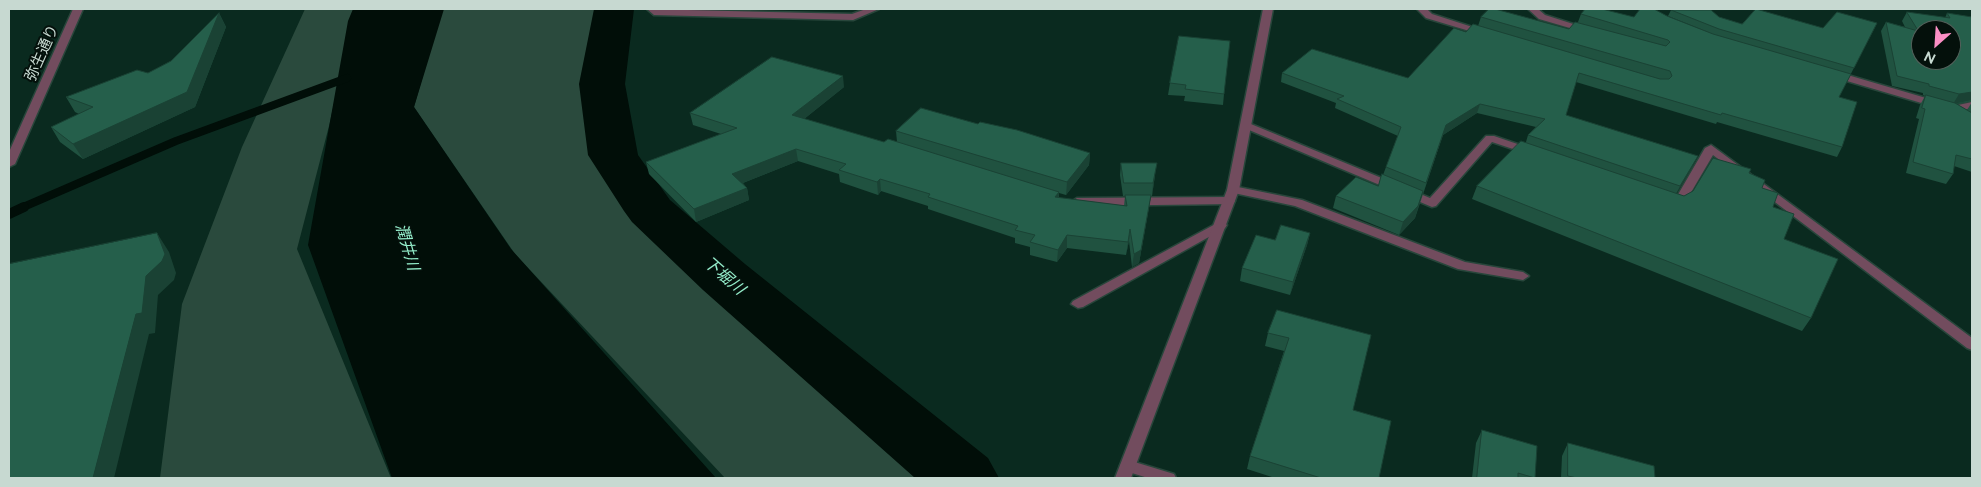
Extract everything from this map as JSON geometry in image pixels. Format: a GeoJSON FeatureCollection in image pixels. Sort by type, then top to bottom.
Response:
{"type":"FeatureCollection","features":[{"type":"Feature","properties":{"kind":"street","name":"弥生通り"},"geometry":{"type":"LineString","coordinates":[[9,164],[78,9]]}},
{"type":"Feature","properties":{"kind":"street"},"geometry":{"type":"LineString","coordinates":[[651,9],[654,12],[853,17],[874,9]]}},
{"type":"Feature","properties":{"kind":"street"},"geometry":{"type":"LineString","coordinates":[[1168,478],[1126,472],[1231,196],[1268,9]]}},
{"type":"Feature","properties":{"kind":"street"},"geometry":{"type":"LineString","coordinates":[[1422,9],[1429,16],[1494,35]]}},
{"type":"Feature","properties":{"kind":"street"},"geometry":{"type":"LineString","coordinates":[[1534,9],[1542,17],[1596,33]]}},
{"type":"Feature","properties":{"kind":"street"},"geometry":{"type":"LineString","coordinates":[[1828,73],[1953,109],[1966,118]]}},
{"type":"Feature","properties":{"kind":"street"},"geometry":{"type":"LineString","coordinates":[[1953,109],[1972,105]]}},
{"type":"Feature","properties":{"kind":"street"},"geometry":{"type":"LineString","coordinates":[[1246,125],[1432,203],[1490,138],[1544,156]]}},
{"type":"Feature","properties":{"kind":"street"},"geometry":{"type":"LineString","coordinates":[[1661,197],[1679,204],[1711,148],[1972,345]]}},
{"type":"Feature","properties":{"kind":"street"},"geometry":{"type":"LineString","coordinates":[[1060,200],[1069,202],[1231,196],[1298,203],[1463,266],[1523,276]]}},
{"type":"Feature","properties":{"kind":"street"},"geometry":{"type":"LineString","coordinates":[[1078,304],[1221,225]]}},
{"type":"Feature","properties":{"kind":"green space"},"geometry":{"type":"Polygon","coordinates":[[[305,9],[355,9],[329,126],[297,249],[391,478],[160,478],[182,304],[242,147],[305,9]]]}},
{"type":"Feature","properties":{"kind":"green space"},"geometry":{"type":"Polygon","coordinates":[[[442,9],[612,9],[593,78],[639,215],[941,478],[725,478],[515,254],[414,107],[442,9]]]}},
{"type":"Feature","properties":{"kind":"water","name":"潤井川"},"geometry":{"type":"Polygon","coordinates":[[[353,9],[444,9],[414,107],[511,249],[716,478],[392,478],[308,245],[348,21],[353,9]]]}},
{"type":"Feature","properties":{"kind":"building"},"geometry":{"type":"Polygon","coordinates":[[[1489,9],[1569,29],[1575,22],[1666,46],[1670,42],[1668,40],[1581,14],[1585,9],[1602,9],[1634,17],[1640,9],[1654,9],[1713,34],[1851,74],[1839,97],[1857,102],[1842,147],[1722,113],[1721,115],[1579,73],[1566,115],[1698,156],[1680,186],[1528,135],[1545,119],[1480,104],[1446,125],[1426,183],[1386,167],[1401,127],[1337,99],[1344,96],[1282,73],[1312,49],[1408,78],[1454,28],[1466,32],[1473,24],[1660,79],[1669,79],[1672,76],[1670,71],[1481,17],[1489,9]]]}},
{"type":"Feature","properties":{"kind":"building"},"geometry":{"type":"Polygon","coordinates":[[[1756,9],[1823,28],[1837,12],[1877,23],[1854,68],[1719,29],[1671,10],[1711,10],[1719,17],[1742,24],[1756,9]]]}},
{"type":"Feature","properties":{"kind":"building"},"geometry":{"type":"Polygon","coordinates":[[[1907,12],[1950,18],[1947,13],[1972,17],[1972,92],[1959,94],[1897,76],[1886,22],[1911,29],[1911,70],[1961,70],[1961,20],[1912,20],[1907,12]]]}},
{"type":"Feature","properties":{"kind":"building"},"geometry":{"type":"Polygon","coordinates":[[[219,13],[187,92],[73,144],[51,127],[93,107],[66,97],[137,70],[148,73],[171,61],[219,13]]]}},
{"type":"Feature","properties":{"kind":"building"},"geometry":{"type":"Polygon","coordinates":[[[1179,36],[1230,41],[1224,94],[1185,89],[1186,85],[1170,83],[1179,36]]]}},
{"type":"Feature","properties":{"kind":"building"},"geometry":{"type":"Polygon","coordinates":[[[772,57],[843,76],[792,115],[884,142],[888,139],[1059,192],[1055,197],[1127,206],[1125,195],[1151,195],[1141,250],[1134,254],[1130,229],[1128,242],[1067,235],[1058,250],[1030,242],[1035,235],[1015,230],[1018,226],[928,197],[930,194],[880,179],[877,182],[839,170],[846,164],[796,149],[732,174],[747,188],[694,209],[646,162],[737,128],[690,113],[772,57]]]}},
{"type":"Feature","properties":{"kind":"building"},"geometry":{"type":"Polygon","coordinates":[[[1926,95],[1955,103],[1972,113],[1972,159],[1956,155],[1953,174],[1913,162],[1925,109],[1922,108],[1926,95]]]}},
{"type":"Feature","properties":{"kind":"building"},"geometry":{"type":"Polygon","coordinates":[[[921,108],[978,124],[980,122],[1017,130],[1090,153],[1067,182],[896,131],[921,108]]]}},
{"type":"Feature","properties":{"kind":"building"},"geometry":{"type":"Polygon","coordinates":[[[1521,141],[1684,196],[1693,191],[1713,158],[1751,169],[1749,173],[1765,180],[1762,188],[1778,193],[1773,207],[1794,214],[1784,239],[1838,259],[1811,318],[1477,186],[1521,141]]]}},
{"type":"Feature","properties":{"kind":"building"},"geometry":{"type":"Polygon","coordinates":[[[1121,163],[1157,163],[1153,183],[1124,183],[1121,163]]]}},
{"type":"Feature","properties":{"kind":"building"},"geometry":{"type":"Polygon","coordinates":[[[1382,174],[1423,191],[1418,206],[1403,222],[1336,196],[1356,177],[1378,186],[1382,174]]]}},
{"type":"Feature","properties":{"kind":"building"},"geometry":{"type":"Polygon","coordinates":[[[1281,225],[1310,233],[1293,282],[1242,268],[1256,235],[1275,240],[1281,225]]]}},
{"type":"Feature","properties":{"kind":"building"},"geometry":{"type":"Polygon","coordinates":[[[157,233],[165,254],[162,261],[146,276],[142,313],[136,314],[93,478],[9,478],[9,264],[157,233]]]}},
{"type":"Feature","properties":{"kind":"building"},"geometry":{"type":"Polygon","coordinates":[[[1277,310],[1371,335],[1353,410],[1391,421],[1379,478],[1321,478],[1250,456],[1289,338],[1268,333],[1277,310]]]}},
{"type":"Feature","properties":{"kind":"building"},"geometry":{"type":"Polygon","coordinates":[[[1482,430],[1537,446],[1535,478],[1518,473],[1518,478],[1477,478],[1482,430]]]}},
{"type":"Feature","properties":{"kind":"building"},"geometry":{"type":"Polygon","coordinates":[[[1568,443],[1654,466],[1655,478],[1577,478],[1568,476],[1568,443]]]}},
{"type":"Feature","properties":{"kind":"waterway","name":"下堀川"},"geometry":{"type":"LineString","coordinates":[[614,9],[602,84],[613,155],[651,211],[724,277],[963,478]]}},
{"type":"Feature","properties":{"kind":"waterway"},"geometry":{"type":"LineString","coordinates":[[21,208],[176,141],[347,78]]}},
{"type":"Feature","properties":{"kind":"waterway"},"geometry":{"type":"LineString","coordinates":[[9,214],[24,207]]}}]}
